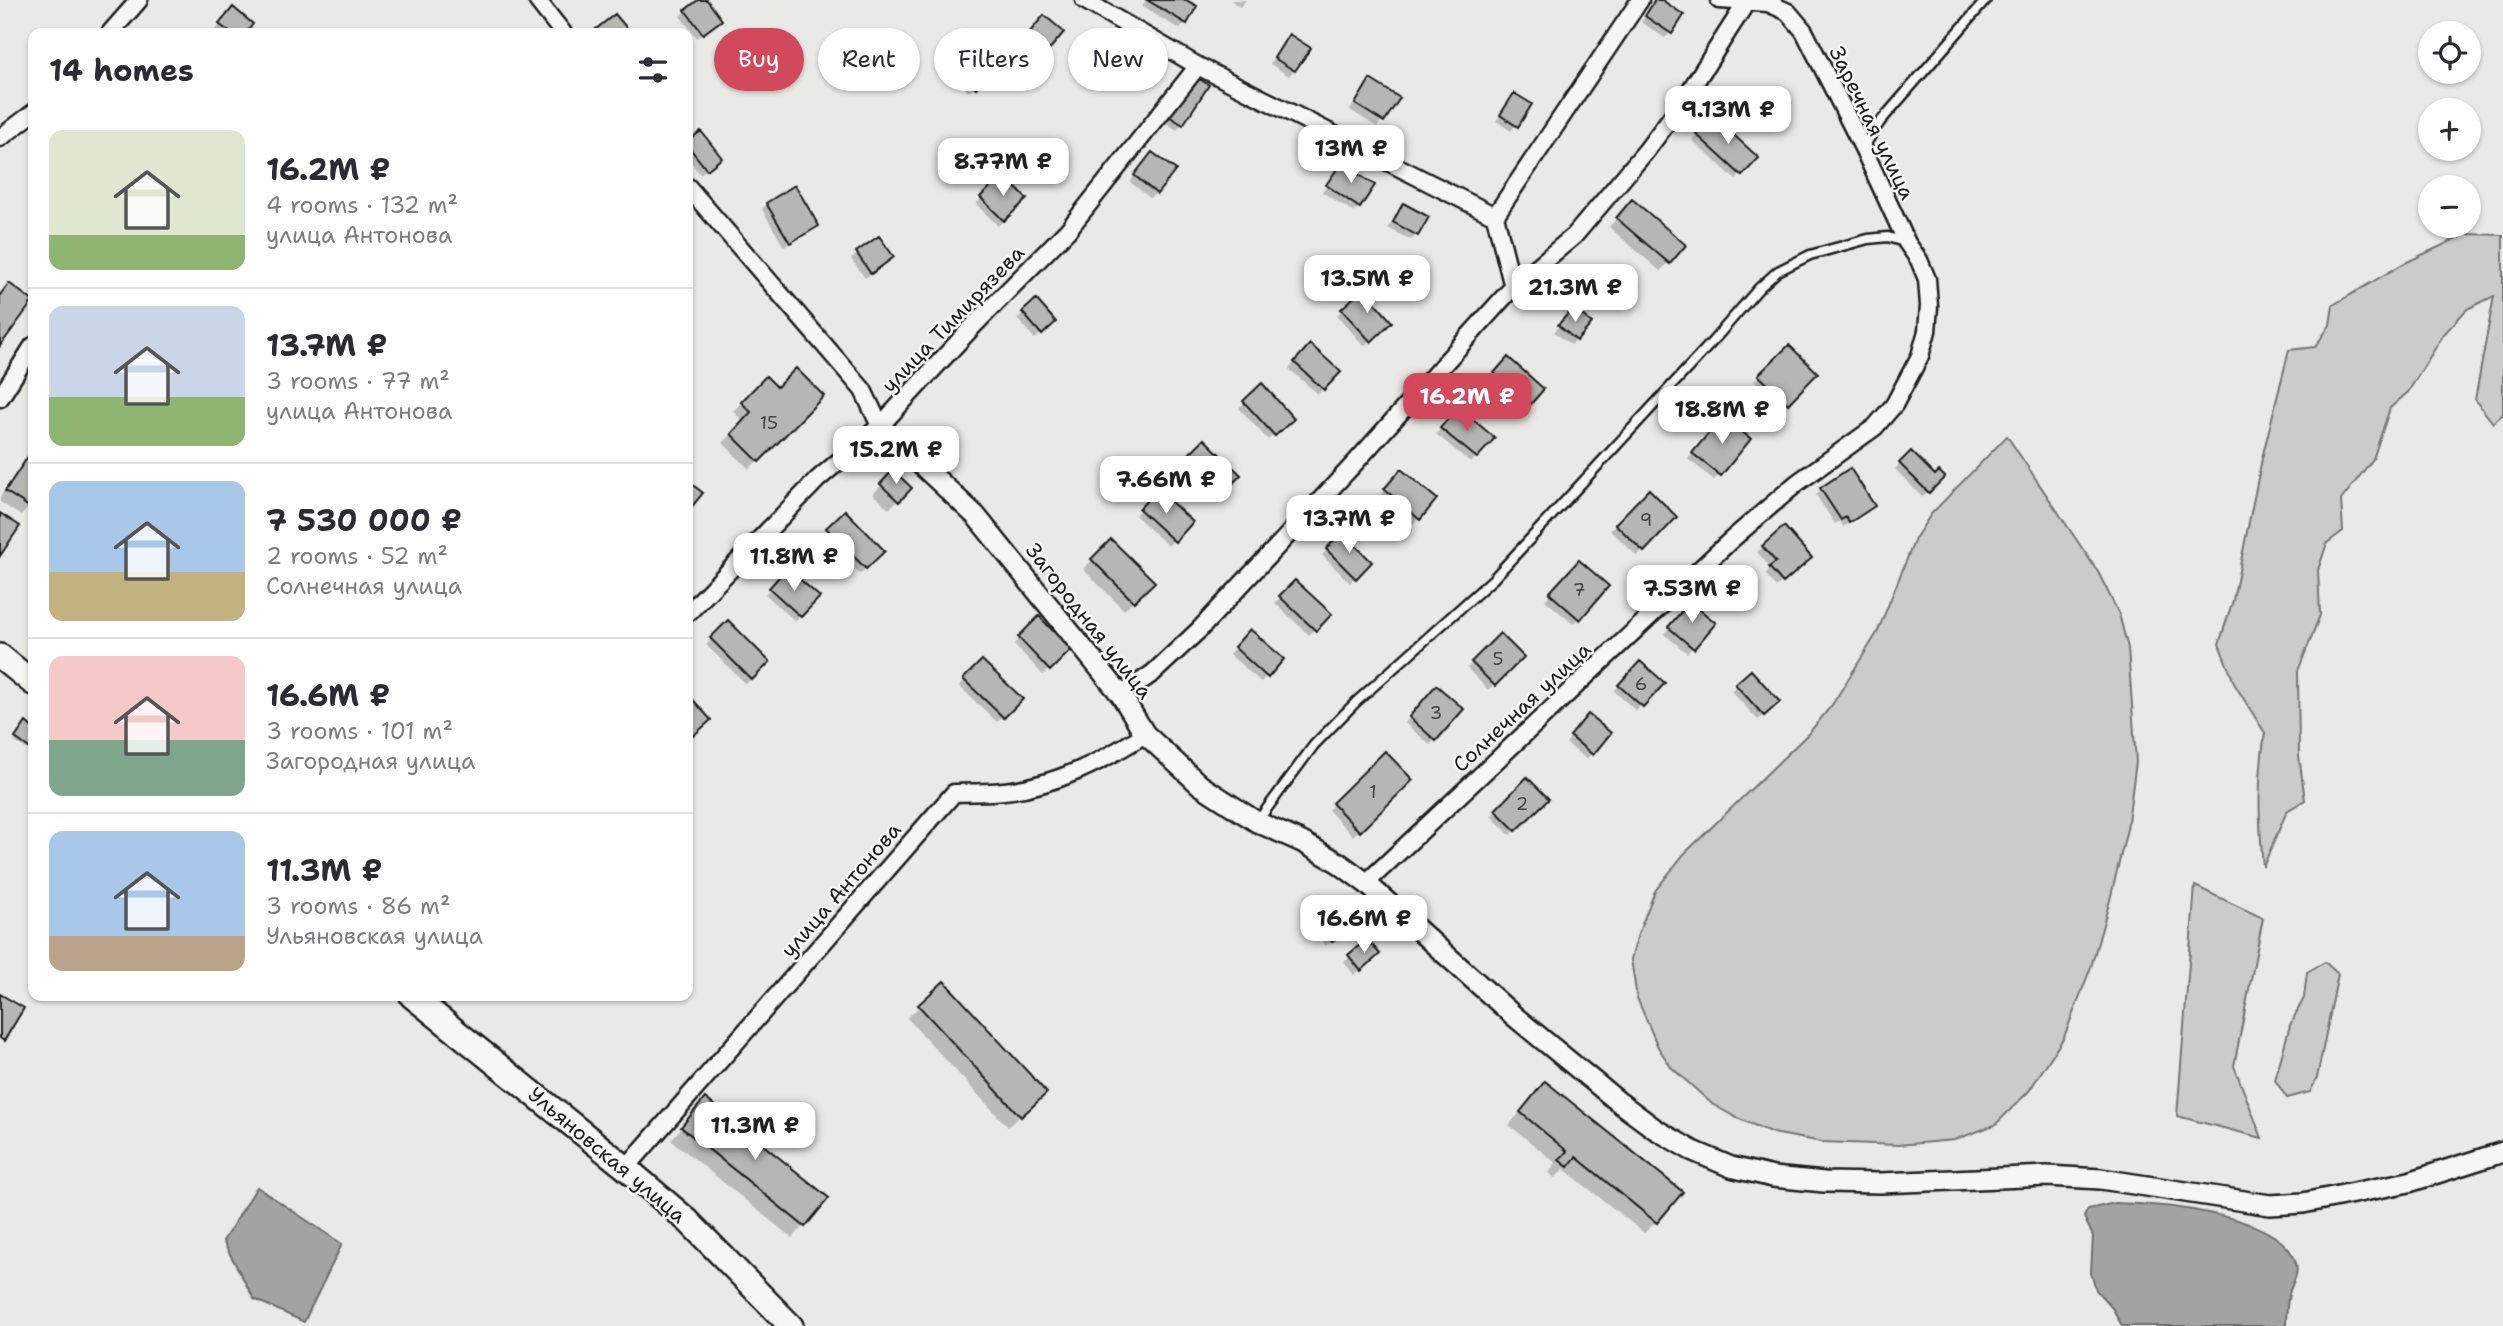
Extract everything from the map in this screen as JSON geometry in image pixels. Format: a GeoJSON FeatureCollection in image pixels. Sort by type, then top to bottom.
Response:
{"type":"FeatureCollection","features":[{"type":"Feature","properties":{"kind":"main road"},"geometry":{"type":"LineString","coordinates":[[0,656],[28,678]]}},
{"type":"Feature","properties":{"kind":"main road","name":"Ульяновская улица"},"geometry":{"type":"LineString","coordinates":[[418,1001],[688,1221],[791,1326]]}},
{"type":"Feature","properties":{"kind":"street"},"geometry":{"type":"LineString","coordinates":[[114,28],[139,0]]}},
{"type":"Feature","properties":{"kind":"street"},"geometry":{"type":"LineString","coordinates":[[537,0],[559,28]]}},
{"type":"Feature","properties":{"kind":"street"},"geometry":{"type":"LineString","coordinates":[[1084,0],[1198,66],[1495,216]]}},
{"type":"Feature","properties":{"kind":"street"},"geometry":{"type":"LineString","coordinates":[[1513,287],[1495,216],[1640,0]]}},
{"type":"Feature","properties":{"kind":"street","name":"Заречная улица"},"geometry":{"type":"LineString","coordinates":[[1719,0],[1768,3],[1788,12],[1804,31],[1863,148],[1906,243],[1919,260],[1927,279]]}},
{"type":"Feature","properties":{"kind":"street"},"geometry":{"type":"LineString","coordinates":[[1121,695],[1153,673],[1199,630],[1513,287],[1574,236],[1612,193],[1684,100],[1746,3]]}},
{"type":"Feature","properties":{"kind":"street","name":"улица Тимирязева"},"geometry":{"type":"LineString","coordinates":[[693,608],[818,479],[880,426],[1068,230],[1198,66]]}},
{"type":"Feature","properties":{"kind":"street"},"geometry":{"type":"LineString","coordinates":[[0,138],[28,118]]}},
{"type":"Feature","properties":{"kind":"street","name":"Загородная улица"},"geometry":{"type":"LineString","coordinates":[[693,193],[863,390],[880,426],[976,516],[1121,695],[1145,734],[1200,786],[1257,822],[1330,858],[1366,883],[1514,1016],[1655,1129],[1690,1150],[1731,1167],[1773,1177],[1824,1182],[1881,1183],[1996,1176],[2047,1176],[2101,1179],[2270,1205],[2303,1203],[2409,1182],[2503,1152]]}},
{"type":"Feature","properties":{"kind":"street","name":"Солнечная улица"},"geometry":{"type":"LineString","coordinates":[[1366,883],[1731,540],[1797,483],[1875,427],[1894,405],[1920,356],[1927,331],[1927,279]]}},
{"type":"Feature","properties":{"kind":"street"},"geometry":{"type":"LineString","coordinates":[[0,398],[28,354]]}},
{"type":"Feature","properties":{"kind":"street","name":"улица Антонова"},"geometry":{"type":"LineString","coordinates":[[626,1168],[954,793],[1005,791],[1048,781],[1108,757],[1145,734]]}},
{"type":"Feature","properties":{"kind":"lane"},"geometry":{"type":"LineString","coordinates":[[1863,148],[1880,121],[1986,0]]}},
{"type":"Feature","properties":{"kind":"lane"},"geometry":{"type":"LineString","coordinates":[[1257,822],[1314,745],[1356,702],[1493,579],[1759,288],[1778,271],[1810,255],[1868,239],[1888,237],[1906,243]]}},
{"type":"Feature","properties":{"kind":"shaded area"},"geometry":{"type":"Polygon","coordinates":[[[2503,235],[2503,414],[2493,423],[2475,400],[2494,296],[2467,309],[2444,334],[2408,392],[2390,408],[2373,459],[2341,500],[2343,531],[2327,543],[2318,570],[2320,615],[2298,671],[2299,756],[2305,800],[2287,811],[2263,867],[2260,800],[2265,733],[2235,685],[2219,644],[2233,600],[2263,454],[2289,350],[2315,347],[2330,325],[2333,305],[2403,264],[2458,238],[2503,235]]]}},
{"type":"Feature","properties":{"kind":"shaded area"},"geometry":{"type":"Polygon","coordinates":[[[2007,436],[2098,572],[2119,614],[2128,648],[2136,762],[2127,829],[2091,967],[2064,1037],[2029,1091],[1995,1125],[1954,1140],[1898,1145],[1822,1142],[1773,1133],[1712,1104],[1671,1067],[1658,1047],[1637,998],[1631,959],[1638,934],[1655,891],[1684,854],[1809,733],[1832,705],[1877,633],[1915,539],[1931,514],[2007,436]]]}},
{"type":"Feature","properties":{"kind":"shaded area"},"geometry":{"type":"Polygon","coordinates":[[[2195,886],[2263,918],[2234,1066],[2262,1138],[2177,1116],[2195,886]]]}},
{"type":"Feature","properties":{"kind":"shaded area"},"geometry":{"type":"Polygon","coordinates":[[[2325,962],[2338,974],[2317,1078],[2310,1092],[2287,1098],[2275,1080],[2290,1025],[2304,998],[2307,972],[2325,962]]]}},
{"type":"Feature","properties":{"kind":"shaded area"},"geometry":{"type":"Polygon","coordinates":[[[257,1187],[342,1244],[304,1322],[254,1299],[223,1241],[257,1187]]]}},
{"type":"Feature","properties":{"kind":"shaded area"},"geometry":{"type":"Polygon","coordinates":[[[2115,1203],[2187,1209],[2244,1222],[2268,1233],[2286,1246],[2297,1268],[2288,1298],[2286,1326],[2122,1326],[2113,1309],[2096,1290],[2091,1273],[2093,1236],[2084,1217],[2088,1209],[2115,1203]]]}},
{"type":"Feature","properties":{"kind":"building"},"geometry":{"type":"Polygon","coordinates":[[[698,0],[707,0],[722,20],[703,34],[685,10],[698,0]]]}},
{"type":"Feature","properties":{"kind":"building"},"geometry":{"type":"Polygon","coordinates":[[[1147,0],[1186,0],[1197,6],[1187,24],[1147,0]]]}},
{"type":"Feature","properties":{"kind":"building"},"geometry":{"type":"Polygon","coordinates":[[[1655,0],[1662,0],[1684,15],[1672,34],[1645,16],[1655,0]]]}},
{"type":"Feature","properties":{"kind":"building"},"geometry":{"type":"Polygon","coordinates":[[[233,7],[253,24],[250,28],[224,28],[219,24],[233,7]]]}},
{"type":"Feature","properties":{"kind":"building"},"geometry":{"type":"Polygon","coordinates":[[[615,14],[627,28],[597,28],[615,14]]]}},
{"type":"Feature","properties":{"kind":"building"},"geometry":{"type":"Polygon","coordinates":[[[1044,15],[1064,32],[1054,44],[1054,28],[1033,28],[1044,15]]]}},
{"type":"Feature","properties":{"kind":"building"},"geometry":{"type":"Polygon","coordinates":[[[1289,34],[1311,48],[1295,71],[1274,58],[1289,34]]]}},
{"type":"Feature","properties":{"kind":"building"},"geometry":{"type":"Polygon","coordinates":[[[1193,75],[1209,85],[1183,125],[1167,115],[1193,75]]]}},
{"type":"Feature","properties":{"kind":"building"},"geometry":{"type":"Polygon","coordinates":[[[1370,79],[1400,98],[1384,122],[1355,104],[1370,79]]]}},
{"type":"Feature","properties":{"kind":"building"},"geometry":{"type":"Polygon","coordinates":[[[1514,93],[1532,104],[1518,127],[1500,115],[1514,93]]]}},
{"type":"Feature","properties":{"kind":"building"},"geometry":{"type":"Polygon","coordinates":[[[1713,116],[1759,158],[1742,176],[1696,134],[1713,116]]]}},
{"type":"Feature","properties":{"kind":"building"},"geometry":{"type":"Polygon","coordinates":[[[701,131],[722,158],[707,170],[693,152],[693,137],[701,131]]]}},
{"type":"Feature","properties":{"kind":"building"},"geometry":{"type":"Polygon","coordinates":[[[1152,152],[1176,170],[1157,194],[1134,175],[1152,152]]]}},
{"type":"Feature","properties":{"kind":"building"},"geometry":{"type":"Polygon","coordinates":[[[1341,163],[1375,185],[1360,208],[1326,185],[1341,163]]]}},
{"type":"Feature","properties":{"kind":"building"},"geometry":{"type":"Polygon","coordinates":[[[1003,175],[1027,199],[1004,221],[980,197],[1003,175]]]}},
{"type":"Feature","properties":{"kind":"building"},"geometry":{"type":"Polygon","coordinates":[[[795,185],[819,226],[790,243],[766,203],[795,185]]]}},
{"type":"Feature","properties":{"kind":"building"},"geometry":{"type":"Polygon","coordinates":[[[1632,199],[1686,245],[1670,264],[1616,218],[1632,199]]]}},
{"type":"Feature","properties":{"kind":"building"},"geometry":{"type":"Polygon","coordinates":[[[1403,203],[1429,217],[1418,236],[1393,222],[1403,203]]]}},
{"type":"Feature","properties":{"kind":"building"},"geometry":{"type":"Polygon","coordinates":[[[879,236],[894,257],[871,274],[856,252],[879,236]]]}},
{"type":"Feature","properties":{"kind":"building"},"geometry":{"type":"Polygon","coordinates":[[[9,283],[28,297],[28,308],[0,346],[0,295],[9,283]]]}},
{"type":"Feature","properties":{"kind":"building"},"geometry":{"type":"Polygon","coordinates":[[[1363,289],[1392,322],[1371,342],[1341,309],[1363,289]]]}},
{"type":"Feature","properties":{"kind":"building"},"geometry":{"type":"Polygon","coordinates":[[[1036,299],[1056,322],[1042,335],[1022,312],[1036,299]]]}},
{"type":"Feature","properties":{"kind":"building"},"geometry":{"type":"Polygon","coordinates":[[[1573,308],[1592,323],[1577,341],[1558,325],[1573,308]]]}},
{"type":"Feature","properties":{"kind":"building"},"geometry":{"type":"Polygon","coordinates":[[[1310,344],[1341,372],[1324,390],[1294,362],[1310,344]]]}},
{"type":"Feature","properties":{"kind":"building"},"geometry":{"type":"Polygon","coordinates":[[[1789,345],[1818,373],[1788,404],[1758,375],[1789,345]]]}},
{"type":"Feature","properties":{"kind":"building"},"geometry":{"type":"Polygon","coordinates":[[[1508,357],[1544,389],[1530,405],[1494,373],[1508,357]]]}},
{"type":"Feature","properties":{"kind":"building"},"geometry":{"type":"Polygon","coordinates":[[[796,368],[824,396],[759,462],[731,434],[751,412],[741,402],[766,376],[777,387],[796,368]]]}},
{"type":"Feature","properties":{"kind":"building"},"geometry":{"type":"Polygon","coordinates":[[[1262,383],[1294,419],[1275,436],[1243,401],[1262,383]]]}},
{"type":"Feature","properties":{"kind":"building"},"geometry":{"type":"Polygon","coordinates":[[[1458,407],[1495,438],[1477,458],[1440,428],[1458,407]]]}},
{"type":"Feature","properties":{"kind":"building"},"geometry":{"type":"Polygon","coordinates":[[[1723,416],[1751,439],[1721,476],[1692,453],[1723,416]]]}},
{"type":"Feature","properties":{"kind":"building"},"geometry":{"type":"Polygon","coordinates":[[[1204,439],[1241,475],[1221,495],[1184,459],[1204,439]]]}},
{"type":"Feature","properties":{"kind":"building"},"geometry":{"type":"Polygon","coordinates":[[[1911,451],[1935,475],[1939,471],[1945,477],[1929,493],[1899,463],[1911,451]]]}},
{"type":"Feature","properties":{"kind":"building"},"geometry":{"type":"Polygon","coordinates":[[[28,456],[28,506],[5,491],[28,456]]]}},
{"type":"Feature","properties":{"kind":"building"},"geometry":{"type":"Polygon","coordinates":[[[1850,468],[1875,506],[1849,523],[1846,517],[1841,520],[1820,488],[1850,468]]]}},
{"type":"Feature","properties":{"kind":"building"},"geometry":{"type":"Polygon","coordinates":[[[1401,469],[1437,499],[1420,520],[1384,489],[1401,469]]]}},
{"type":"Feature","properties":{"kind":"building"},"geometry":{"type":"Polygon","coordinates":[[[893,470],[912,488],[899,502],[880,484],[893,470]]]}},
{"type":"Feature","properties":{"kind":"building"},"geometry":{"type":"Polygon","coordinates":[[[693,485],[703,493],[693,505],[693,485]]]}},
{"type":"Feature","properties":{"kind":"building"},"geometry":{"type":"Polygon","coordinates":[[[1157,489],[1193,522],[1175,542],[1139,509],[1157,489]]]}},
{"type":"Feature","properties":{"kind":"building"},"geometry":{"type":"Polygon","coordinates":[[[1649,489],[1677,517],[1644,552],[1615,524],[1649,489]]]}},
{"type":"Feature","properties":{"kind":"building"},"geometry":{"type":"Polygon","coordinates":[[[845,510],[885,551],[866,569],[826,528],[845,510]]]}},
{"type":"Feature","properties":{"kind":"building"},"geometry":{"type":"Polygon","coordinates":[[[0,513],[20,526],[0,556],[0,513]]]}},
{"type":"Feature","properties":{"kind":"building"},"geometry":{"type":"Polygon","coordinates":[[[1784,526],[1812,558],[1783,583],[1769,567],[1776,562],[1762,546],[1784,526]]]}},
{"type":"Feature","properties":{"kind":"building"},"geometry":{"type":"Polygon","coordinates":[[[1342,532],[1372,562],[1356,579],[1326,549],[1342,532]]]}},
{"type":"Feature","properties":{"kind":"building"},"geometry":{"type":"Polygon","coordinates":[[[1111,539],[1155,582],[1134,602],[1091,559],[1111,539]]]}},
{"type":"Feature","properties":{"kind":"building"},"geometry":{"type":"Polygon","coordinates":[[[1579,560],[1609,586],[1580,620],[1549,593],[1579,560]]]}},
{"type":"Feature","properties":{"kind":"building"},"geometry":{"type":"Polygon","coordinates":[[[787,568],[820,597],[801,617],[769,588],[787,568]]]}},
{"type":"Feature","properties":{"kind":"building"},"geometry":{"type":"Polygon","coordinates":[[[1295,580],[1332,614],[1316,631],[1279,596],[1295,580]]]}},
{"type":"Feature","properties":{"kind":"building"},"geometry":{"type":"Polygon","coordinates":[[[1690,602],[1716,623],[1694,649],[1668,627],[1690,602]]]}},
{"type":"Feature","properties":{"kind":"building"},"geometry":{"type":"Polygon","coordinates":[[[1039,616],[1071,650],[1050,671],[1018,637],[1039,616]]]}},
{"type":"Feature","properties":{"kind":"building"},"geometry":{"type":"Polygon","coordinates":[[[728,620],[770,662],[752,680],[710,638],[728,620]]]}},
{"type":"Feature","properties":{"kind":"building"},"geometry":{"type":"Polygon","coordinates":[[[1250,629],[1284,659],[1268,678],[1234,647],[1250,629]]]}},
{"type":"Feature","properties":{"kind":"building"},"geometry":{"type":"Polygon","coordinates":[[[1500,633],[1524,657],[1495,686],[1471,662],[1500,633]]]}},
{"type":"Feature","properties":{"kind":"building"},"geometry":{"type":"Polygon","coordinates":[[[982,660],[1023,699],[1004,718],[963,679],[982,660]]]}},
{"type":"Feature","properties":{"kind":"building"},"geometry":{"type":"Polygon","coordinates":[[[1640,661],[1665,683],[1643,707],[1618,685],[1640,661]]]}},
{"type":"Feature","properties":{"kind":"building"},"geometry":{"type":"Polygon","coordinates":[[[1751,670],[1780,702],[1764,716],[1735,684],[1751,670]]]}},
{"type":"Feature","properties":{"kind":"building"},"geometry":{"type":"Polygon","coordinates":[[[1436,685],[1464,709],[1436,741],[1409,717],[1436,685]]]}},
{"type":"Feature","properties":{"kind":"building"},"geometry":{"type":"Polygon","coordinates":[[[693,700],[711,720],[693,736],[693,700]]]}},
{"type":"Feature","properties":{"kind":"building"},"geometry":{"type":"Polygon","coordinates":[[[1588,714],[1611,733],[1593,755],[1570,736],[1588,714]]]}},
{"type":"Feature","properties":{"kind":"building"},"geometry":{"type":"Polygon","coordinates":[[[26,722],[28,747],[15,738],[26,722]]]}},
{"type":"Feature","properties":{"kind":"building"},"geometry":{"type":"Polygon","coordinates":[[[1385,751],[1413,780],[1360,832],[1332,803],[1385,751]]]}},
{"type":"Feature","properties":{"kind":"building"},"geometry":{"type":"Polygon","coordinates":[[[1527,777],[1549,799],[1516,831],[1495,810],[1527,777]]]}},
{"type":"Feature","properties":{"kind":"building"},"geometry":{"type":"Polygon","coordinates":[[[1328,911],[1345,931],[1332,942],[1315,922],[1328,911]]]}},
{"type":"Feature","properties":{"kind":"building"},"geometry":{"type":"Polygon","coordinates":[[[1367,939],[1380,954],[1361,971],[1348,955],[1367,939]]]}},
{"type":"Feature","properties":{"kind":"building"},"geometry":{"type":"Polygon","coordinates":[[[944,981],[1047,1093],[1021,1117],[918,1005],[944,981]]]}},
{"type":"Feature","properties":{"kind":"building"},"geometry":{"type":"Polygon","coordinates":[[[0,994],[24,1008],[4,1041],[0,1038],[0,994]]]}},
{"type":"Feature","properties":{"kind":"building"},"geometry":{"type":"Polygon","coordinates":[[[1545,1081],[1683,1192],[1657,1223],[1576,1157],[1568,1167],[1559,1160],[1567,1151],[1520,1112],[1545,1081]]]}},
{"type":"Feature","properties":{"kind":"building"},"geometry":{"type":"Polygon","coordinates":[[[705,1098],[829,1198],[805,1227],[681,1127],[705,1098]]]}}]}
